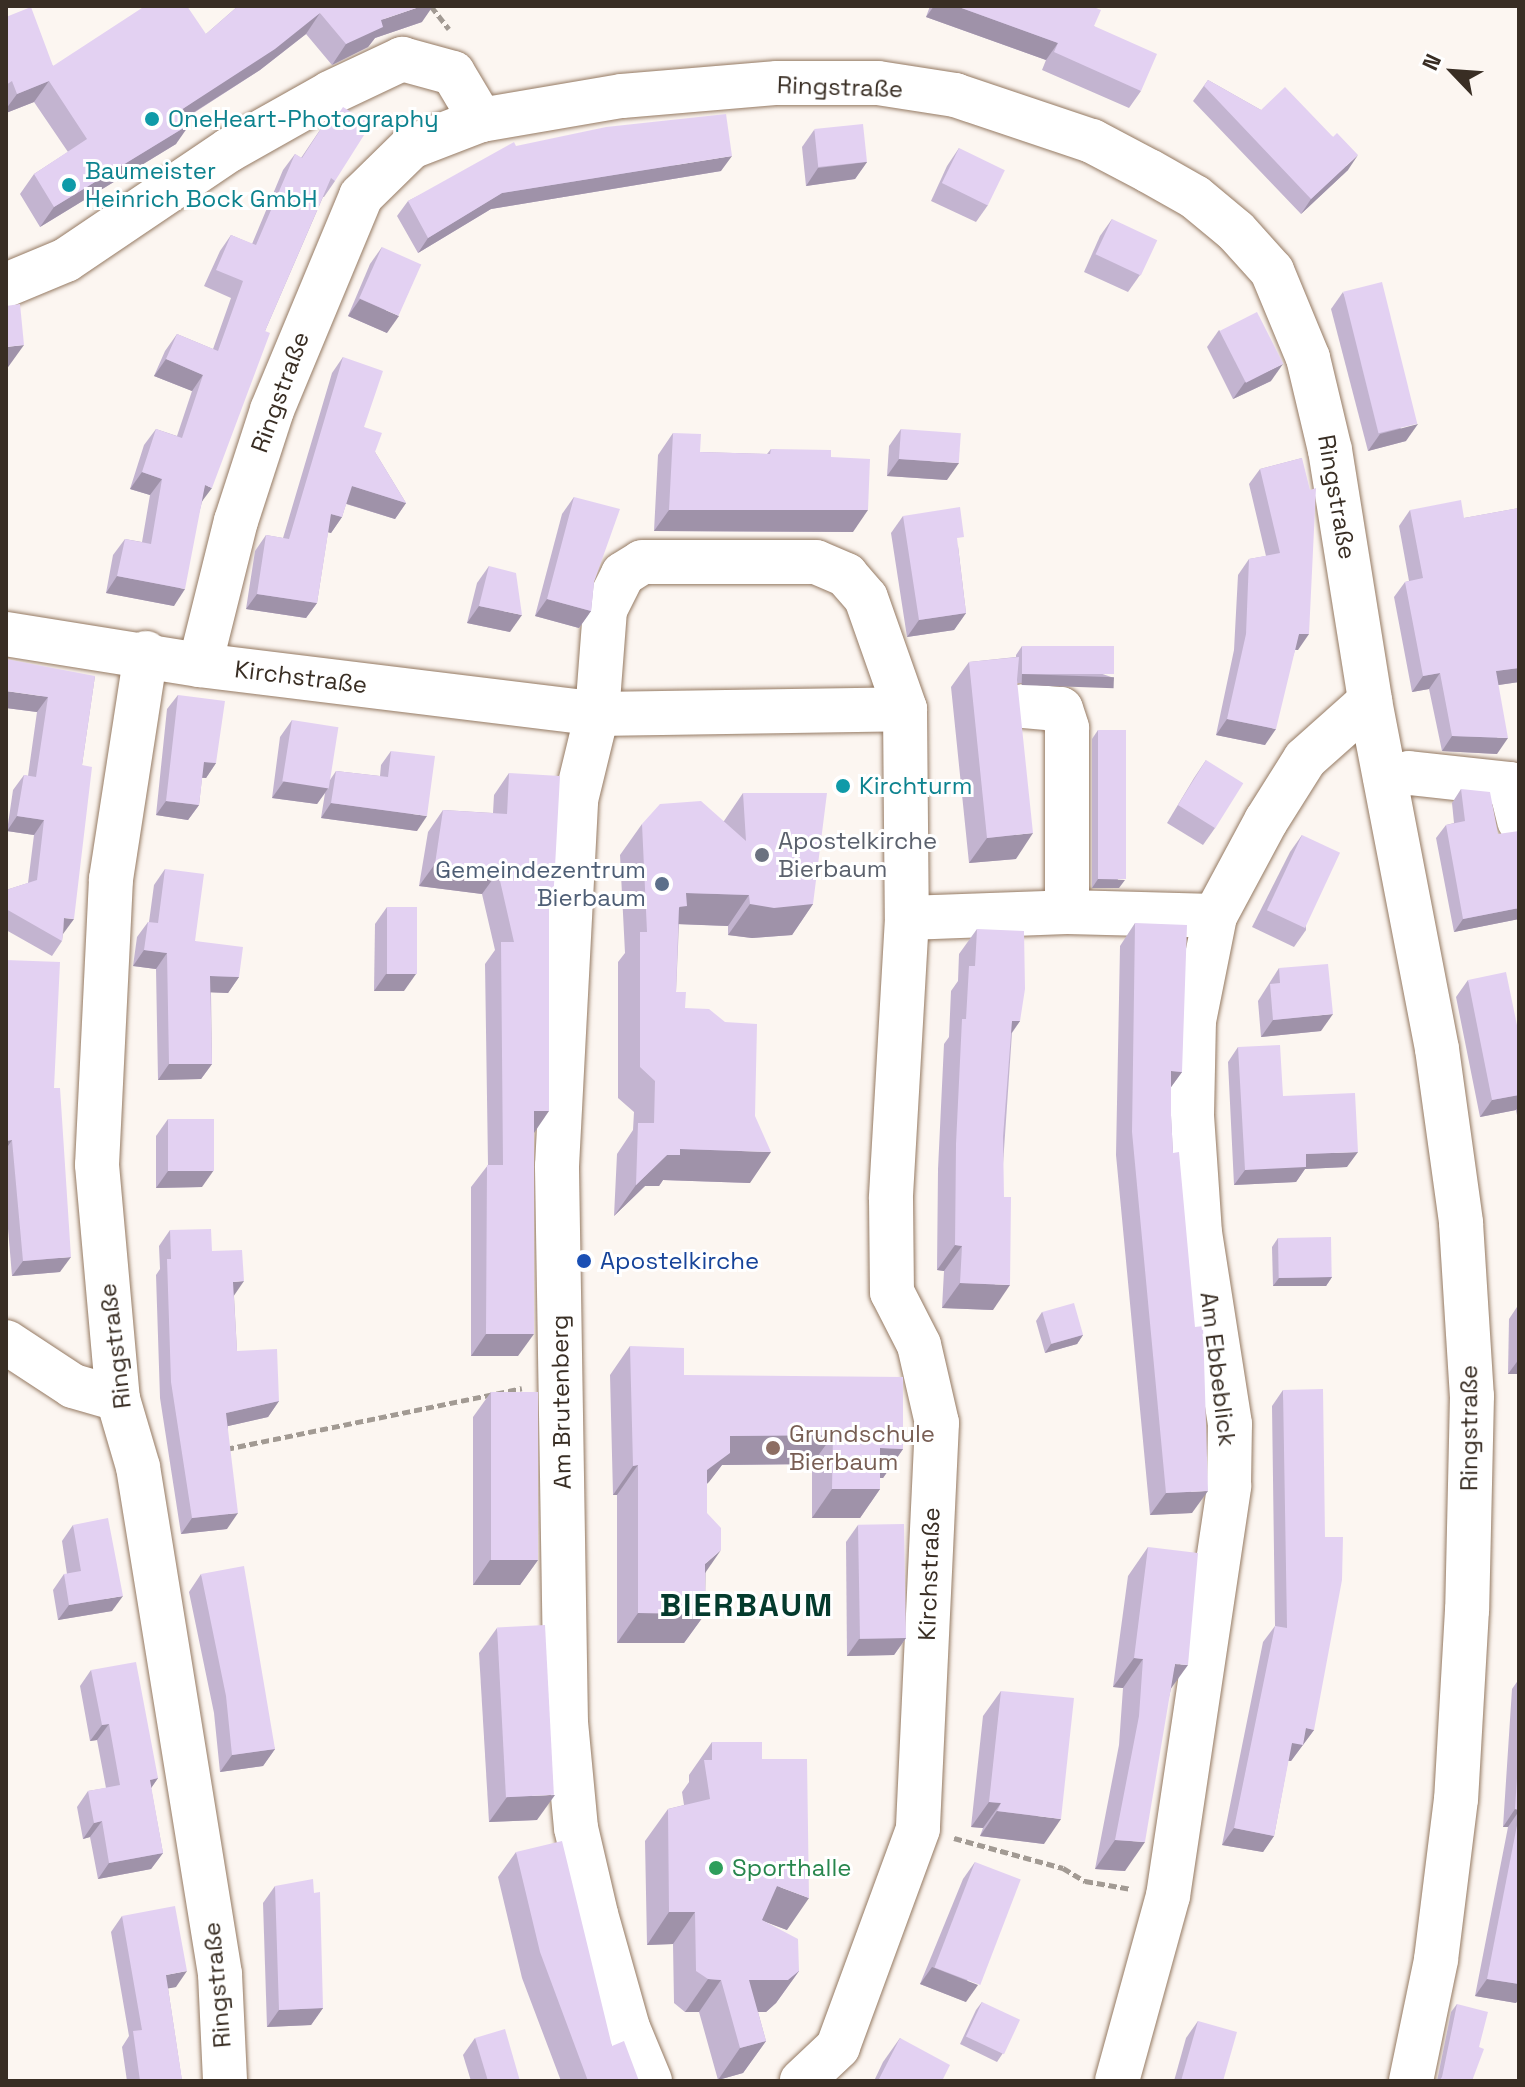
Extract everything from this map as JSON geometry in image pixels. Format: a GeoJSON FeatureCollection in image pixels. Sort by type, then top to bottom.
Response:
{"type":"FeatureCollection","features":[{"type":"Feature","properties":{"kind":"street"},"geometry":{"type":"LineString","coordinates":[[6,285],[66,260],[229,150],[330,93],[402,59],[453,73],[481,120]]}},
{"type":"Feature","properties":{"kind":"street","name":"Ringstraße"},"geometry":{"type":"LineString","coordinates":[[200,665],[236,521],[272,410],[361,196],[411,147],[481,120],[622,96],[777,83],[878,83],[955,95],[1092,141],[1195,197],[1236,231],[1272,271],[1308,358],[1330,450],[1370,701],[1437,1049],[1461,1223],[1472,1396],[1456,1799],[1436,1960],[1411,2081]]}},
{"type":"Feature","properties":{"kind":"street","name":"Kirchstraße"},"geometry":{"type":"LineString","coordinates":[[597,714],[605,610],[623,574],[642,562],[816,562],[846,575],[866,598],[905,709],[907,918],[891,1199],[892,1292],[919,1345],[937,1423],[918,1829],[838,2047],[802,2081]]}},
{"type":"Feature","properties":{"kind":"street","name":"Kirchstraße"},"geometry":{"type":"LineString","coordinates":[[6,634],[146,653],[200,665],[597,714],[905,709]]}},
{"type":"Feature","properties":{"kind":"street","name":"Ringstraße"},"geometry":{"type":"LineString","coordinates":[[146,653],[111,879],[101,1008],[97,1165],[118,1399],[138,1467],[215,1943],[225,2081]]}},
{"type":"Feature","properties":{"kind":"street","name":"Am Ebbeblick"},"geometry":{"type":"LineString","coordinates":[[1117,2081],[1168,1896],[1229,1486],[1230,1424],[1200,1233],[1192,1115],[1194,1021],[1215,916],[1305,759],[1370,701]]}},
{"type":"Feature","properties":{"kind":"street"},"geometry":{"type":"LineString","coordinates":[[1024,706],[1061,709],[1067,728],[1067,912]]}},
{"type":"Feature","properties":{"kind":"street","name":"Am Brutenberg"},"geometry":{"type":"LineString","coordinates":[[597,714],[576,800],[557,1166],[566,1723],[576,1828],[628,2028],[650,2081]]}},
{"type":"Feature","properties":{"kind":"street"},"geometry":{"type":"LineString","coordinates":[[1385,777],[1409,773],[1510,784],[1519,821]]}},
{"type":"Feature","properties":{"kind":"street"},"geometry":{"type":"LineString","coordinates":[[907,918],[1067,912],[1215,916]]}},
{"type":"Feature","properties":{"kind":"street"},"geometry":{"type":"LineString","coordinates":[[6,1342],[73,1386],[118,1399]]}},
{"type":"Feature","properties":{"kind":"path"},"geometry":{"type":"LineString","coordinates":[[212,1451],[562,1380]]}},
{"type":"Feature","properties":{"kind":"path"},"geometry":{"type":"LineString","coordinates":[[918,1829],[1010,1851],[1085,1881],[1168,1896]]}},
{"type":"Feature","properties":{"kind":"building"},"geometry":{"type":"Polygon","coordinates":[[[145,6],[187,6],[206,34],[238,6],[422,6],[381,20],[383,27],[346,44],[320,13],[275,49],[181,110],[190,124],[54,207],[34,174],[87,139],[49,81],[17,94],[12,81],[6,85],[6,17],[31,7],[53,66],[145,6]]]}},
{"type":"Feature","properties":{"kind":"building"},"geometry":{"type":"Polygon","coordinates":[[[956,6],[1091,6],[1101,10],[1094,26],[1157,54],[1141,91],[1054,52],[1058,43],[956,6]]]}},
{"type":"Feature","properties":{"kind":"building"},"geometry":{"type":"Polygon","coordinates":[[[1208,80],[1261,110],[1285,87],[1333,137],[1337,133],[1358,155],[1311,199],[1204,86],[1208,80]]]}},
{"type":"Feature","properties":{"kind":"building"},"geometry":{"type":"Polygon","coordinates":[[[343,107],[371,124],[335,181],[331,178],[265,331],[270,333],[212,488],[205,485],[185,589],[117,576],[125,539],[151,544],[162,479],[142,472],[156,429],[182,438],[203,375],[166,359],[177,334],[218,351],[243,281],[216,270],[231,235],[256,245],[295,154],[302,158],[328,118],[333,122],[343,107]]]}},
{"type":"Feature","properties":{"kind":"building"},"geometry":{"type":"Polygon","coordinates":[[[726,114],[732,156],[502,193],[428,238],[408,201],[514,142],[516,146],[606,127],[726,114]]]}},
{"type":"Feature","properties":{"kind":"building"},"geometry":{"type":"Polygon","coordinates":[[[863,124],[867,162],[818,167],[814,129],[863,124]]]}},
{"type":"Feature","properties":{"kind":"building"},"geometry":{"type":"Polygon","coordinates":[[[959,148],[1005,170],[988,205],[942,183],[959,148]]]}},
{"type":"Feature","properties":{"kind":"building"},"geometry":{"type":"Polygon","coordinates":[[[1112,219],[1157,240],[1141,275],[1096,254],[1112,219]]]}},
{"type":"Feature","properties":{"kind":"building"},"geometry":{"type":"Polygon","coordinates":[[[382,247],[421,264],[399,316],[359,298],[382,247]]]}},
{"type":"Feature","properties":{"kind":"building"},"geometry":{"type":"Polygon","coordinates":[[[1382,282],[1417,424],[1379,433],[1343,292],[1382,282]]]}},
{"type":"Feature","properties":{"kind":"building"},"geometry":{"type":"Polygon","coordinates":[[[20,304],[24,345],[6,347],[6,306],[20,304]]]}},
{"type":"Feature","properties":{"kind":"building"},"geometry":{"type":"Polygon","coordinates":[[[1257,312],[1283,364],[1246,383],[1220,331],[1257,312]]]}},
{"type":"Feature","properties":{"kind":"building"},"geometry":{"type":"Polygon","coordinates":[[[343,357],[383,371],[364,427],[382,433],[375,452],[406,503],[352,486],[342,517],[331,514],[317,603],[257,594],[266,535],[289,539],[343,357]]]}},
{"type":"Feature","properties":{"kind":"building"},"geometry":{"type":"Polygon","coordinates":[[[901,429],[961,433],[959,463],[899,459],[901,429]]]}},
{"type":"Feature","properties":{"kind":"building"},"geometry":{"type":"Polygon","coordinates":[[[673,433],[701,434],[700,452],[770,454],[771,449],[831,450],[831,457],[870,459],[868,510],[669,510],[673,433]]]}},
{"type":"Feature","properties":{"kind":"building"},"geometry":{"type":"Polygon","coordinates":[[[1302,458],[1310,490],[1316,488],[1309,634],[1299,634],[1276,729],[1227,719],[1246,634],[1249,559],[1280,553],[1260,469],[1302,458]]]}},
{"type":"Feature","properties":{"kind":"building"},"geometry":{"type":"Polygon","coordinates":[[[574,497],[620,509],[594,582],[591,611],[547,599],[574,497]]]}},
{"type":"Feature","properties":{"kind":"building"},"geometry":{"type":"Polygon","coordinates":[[[1461,500],[1464,518],[1519,508],[1519,668],[1496,671],[1508,738],[1452,736],[1440,673],[1423,676],[1405,582],[1423,578],[1410,510],[1461,500]]]}},
{"type":"Feature","properties":{"kind":"building"},"geometry":{"type":"Polygon","coordinates":[[[960,507],[964,537],[957,538],[966,613],[919,620],[903,516],[960,507]]]}},
{"type":"Feature","properties":{"kind":"building"},"geometry":{"type":"Polygon","coordinates":[[[489,566],[516,573],[522,615],[479,606],[489,566]]]}},
{"type":"Feature","properties":{"kind":"building"},"geometry":{"type":"Polygon","coordinates":[[[1022,646],[1114,646],[1114,674],[1022,674],[1022,646]]]}},
{"type":"Feature","properties":{"kind":"building"},"geometry":{"type":"Polygon","coordinates":[[[1019,657],[1017,680],[1033,833],[987,838],[969,662],[1019,657]]]}},
{"type":"Feature","properties":{"kind":"building"},"geometry":{"type":"Polygon","coordinates":[[[6,659],[95,676],[82,765],[92,767],[74,919],[64,918],[62,941],[6,909],[6,890],[37,880],[44,820],[17,816],[24,775],[36,777],[48,697],[6,691],[6,659]]]}},
{"type":"Feature","properties":{"kind":"building"},"geometry":{"type":"Polygon","coordinates":[[[178,695],[225,701],[216,763],[204,762],[199,805],[166,801],[178,695]]]}},
{"type":"Feature","properties":{"kind":"building"},"geometry":{"type":"Polygon","coordinates":[[[292,720],[338,727],[329,789],[282,781],[292,720]]]}},
{"type":"Feature","properties":{"kind":"building"},"geometry":{"type":"Polygon","coordinates":[[[1098,730],[1126,730],[1126,879],[1098,879],[1098,730]]]}},
{"type":"Feature","properties":{"kind":"building"},"geometry":{"type":"Polygon","coordinates":[[[391,751],[435,756],[427,816],[331,803],[336,771],[388,777],[391,751]]]}},
{"type":"Feature","properties":{"kind":"building"},"geometry":{"type":"Polygon","coordinates":[[[1206,760],[1243,783],[1215,828],[1178,805],[1206,760]]]}},
{"type":"Feature","properties":{"kind":"building"},"geometry":{"type":"Polygon","coordinates":[[[509,773],[560,776],[553,903],[549,903],[549,1111],[534,1111],[534,1334],[486,1334],[487,1165],[503,1165],[501,942],[514,942],[498,872],[435,864],[443,810],[507,814],[509,773]]]}},
{"type":"Feature","properties":{"kind":"building"},"geometry":{"type":"Polygon","coordinates":[[[1461,789],[1490,792],[1498,834],[1519,831],[1519,908],[1463,919],[1446,825],[1465,821],[1461,789]]]}},
{"type":"Feature","properties":{"kind":"building"},"geometry":{"type":"Polygon","coordinates":[[[743,793],[827,793],[813,904],[774,908],[750,904],[749,895],[686,893],[687,906],[679,907],[676,992],[686,992],[685,1008],[709,1009],[725,1022],[757,1024],[755,1116],[771,1152],[680,1149],[680,1155],[667,1155],[636,1185],[638,1123],[654,1123],[655,1081],[640,1067],[640,932],[647,932],[642,824],[660,804],[701,801],[746,841],[743,793]]]}},
{"type":"Feature","properties":{"kind":"building"},"geometry":{"type":"Polygon","coordinates":[[[1302,835],[1340,853],[1305,928],[1267,910],[1302,835]]]}},
{"type":"Feature","properties":{"kind":"building"},"geometry":{"type":"Polygon","coordinates":[[[165,869],[204,874],[195,941],[243,947],[239,977],[210,976],[212,1064],[169,1064],[167,953],[144,950],[148,922],[158,923],[165,869]]]}},
{"type":"Feature","properties":{"kind":"building"},"geometry":{"type":"Polygon","coordinates":[[[387,907],[417,907],[417,974],[387,974],[387,907]]]}},
{"type":"Feature","properties":{"kind":"building"},"geometry":{"type":"Polygon","coordinates":[[[1135,923],[1187,925],[1182,1072],[1171,1071],[1171,1115],[1173,1153],[1179,1152],[1195,1327],[1203,1326],[1208,1491],[1166,1493],[1132,1132],[1135,923]]]}},
{"type":"Feature","properties":{"kind":"building"},"geometry":{"type":"Polygon","coordinates":[[[977,929],[1024,931],[1025,989],[1020,1021],[1012,1021],[1003,1137],[1004,1197],[1011,1197],[1010,1285],[960,1283],[962,1246],[955,1245],[962,1019],[966,1019],[969,966],[975,966],[977,929]]]}},
{"type":"Feature","properties":{"kind":"building"},"geometry":{"type":"Polygon","coordinates":[[[6,960],[60,962],[54,1088],[60,1088],[71,1257],[23,1261],[12,1140],[6,1141],[6,960]]]}},
{"type":"Feature","properties":{"kind":"building"},"geometry":{"type":"Polygon","coordinates":[[[1328,964],[1333,1014],[1273,1020],[1270,984],[1280,983],[1279,968],[1328,964]]]}},
{"type":"Feature","properties":{"kind":"building"},"geometry":{"type":"Polygon","coordinates":[[[1506,972],[1519,1035],[1519,1095],[1492,1100],[1468,980],[1506,972]]]}},
{"type":"Feature","properties":{"kind":"building"},"geometry":{"type":"Polygon","coordinates":[[[1280,1045],[1283,1096],[1355,1093],[1358,1152],[1306,1154],[1306,1167],[1245,1170],[1238,1047],[1280,1045]]]}},
{"type":"Feature","properties":{"kind":"building"},"geometry":{"type":"Polygon","coordinates":[[[168,1119],[214,1119],[214,1171],[168,1171],[168,1119]]]}},
{"type":"Feature","properties":{"kind":"building"},"geometry":{"type":"Polygon","coordinates":[[[211,1229],[212,1251],[242,1250],[244,1281],[233,1282],[237,1351],[277,1349],[279,1401],[226,1413],[238,1513],[192,1518],[171,1382],[167,1259],[171,1259],[170,1230],[211,1229]]]}},
{"type":"Feature","properties":{"kind":"building"},"geometry":{"type":"Polygon","coordinates":[[[1331,1237],[1332,1277],[1279,1278],[1278,1238],[1331,1237]]]}},
{"type":"Feature","properties":{"kind":"building"},"geometry":{"type":"Polygon","coordinates":[[[1074,1303],[1083,1335],[1051,1344],[1042,1312],[1074,1303]]]}},
{"type":"Feature","properties":{"kind":"building"},"geometry":{"type":"Polygon","coordinates":[[[630,1346],[684,1348],[684,1375],[903,1377],[903,1449],[880,1448],[880,1489],[832,1489],[833,1435],[730,1436],[730,1453],[707,1470],[707,1513],[721,1528],[721,1550],[705,1564],[705,1614],[638,1613],[638,1465],[633,1466],[630,1346]]]}},
{"type":"Feature","properties":{"kind":"building"},"geometry":{"type":"Polygon","coordinates":[[[1323,1389],[1325,1537],[1343,1537],[1342,1580],[1314,1730],[1306,1728],[1303,1745],[1292,1743],[1274,1836],[1234,1828],[1275,1626],[1287,1628],[1283,1390],[1323,1389]]]}},
{"type":"Feature","properties":{"kind":"building"},"geometry":{"type":"Polygon","coordinates":[[[491,1392],[538,1392],[538,1560],[491,1560],[491,1392]]]}},
{"type":"Feature","properties":{"kind":"building"},"geometry":{"type":"Polygon","coordinates":[[[108,1518],[123,1596],[69,1605],[64,1574],[81,1571],[73,1525],[108,1518]]]}},
{"type":"Feature","properties":{"kind":"building"},"geometry":{"type":"Polygon","coordinates":[[[904,1524],[906,1638],[860,1639],[858,1525],[904,1524]]]}},
{"type":"Feature","properties":{"kind":"building"},"geometry":{"type":"Polygon","coordinates":[[[1148,1547],[1198,1553],[1188,1665],[1175,1664],[1145,1842],[1115,1840],[1139,1716],[1143,1659],[1134,1658],[1148,1547]]]}},
{"type":"Feature","properties":{"kind":"building"},"geometry":{"type":"Polygon","coordinates":[[[244,1566],[275,1749],[232,1755],[226,1696],[201,1574],[244,1566]]]}},
{"type":"Feature","properties":{"kind":"building"},"geometry":{"type":"Polygon","coordinates":[[[545,1625],[554,1795],[506,1797],[497,1628],[545,1625]]]}},
{"type":"Feature","properties":{"kind":"building"},"geometry":{"type":"Polygon","coordinates":[[[136,1662],[158,1778],[150,1780],[163,1853],[109,1863],[102,1821],[94,1823],[88,1791],[120,1785],[109,1724],[102,1725],[91,1670],[136,1662]]]}},
{"type":"Feature","properties":{"kind":"building"},"geometry":{"type":"Polygon","coordinates":[[[1001,1691],[1074,1698],[1061,1819],[997,1811],[1001,1803],[989,1802],[1001,1691]]]}},
{"type":"Feature","properties":{"kind":"building","name":"Sporthalle"},"geometry":{"type":"Polygon","coordinates":[[[712,1742],[762,1742],[762,1759],[807,1759],[809,1898],[777,1886],[762,1920],[798,1939],[799,1971],[788,1980],[749,1980],[766,2041],[740,2048],[721,1980],[708,1979],[696,1971],[695,1912],[669,1912],[668,1809],[710,1799],[704,1760],[712,1760],[712,1742]]]}},
{"type":"Feature","properties":{"kind":"building"},"geometry":{"type":"Polygon","coordinates":[[[1519,1747],[1519,1810],[1515,1809],[1519,1747]]]}},
{"type":"Feature","properties":{"kind":"building"},"geometry":{"type":"Polygon","coordinates":[[[1519,1815],[1519,1984],[1487,1979],[1519,1815]]]}},
{"type":"Feature","properties":{"kind":"building"},"geometry":{"type":"Polygon","coordinates":[[[562,1841],[612,2046],[624,2041],[639,2081],[588,2081],[540,1952],[516,1852],[562,1841]]]}},
{"type":"Feature","properties":{"kind":"building"},"geometry":{"type":"Polygon","coordinates":[[[975,1862],[1021,1880],[980,1985],[935,1967],[975,1862]]]}},
{"type":"Feature","properties":{"kind":"building"},"geometry":{"type":"Polygon","coordinates":[[[313,1879],[314,1893],[320,1892],[323,2008],[279,2010],[275,1886],[313,1879]]]}},
{"type":"Feature","properties":{"kind":"building"},"geometry":{"type":"Polygon","coordinates":[[[175,1906],[187,1971],[166,1975],[182,2080],[140,2081],[133,2031],[142,2030],[122,1916],[175,1906]]]}},
{"type":"Feature","properties":{"kind":"building"},"geometry":{"type":"Polygon","coordinates":[[[982,2002],[1020,2020],[1004,2054],[966,2036],[982,2002]]]}},
{"type":"Feature","properties":{"kind":"building"},"geometry":{"type":"Polygon","coordinates":[[[1457,2004],[1488,2012],[1479,2047],[1484,2049],[1472,2081],[1439,2081],[1442,2077],[1457,2004]]]}},
{"type":"Feature","properties":{"kind":"building"},"geometry":{"type":"Polygon","coordinates":[[[1198,2021],[1237,2032],[1223,2081],[1181,2081],[1198,2021]]]}},
{"type":"Feature","properties":{"kind":"building"},"geometry":{"type":"Polygon","coordinates":[[[505,2029],[520,2081],[488,2081],[475,2038],[505,2029]]]}},
{"type":"Feature","properties":{"kind":"building"},"geometry":{"type":"Polygon","coordinates":[[[900,2038],[950,2065],[942,2081],[878,2081],[900,2038]]]}},
{"type":"Feature","properties":{"kind":"place","name":"OneHeart-Photography"},"geometry":{"type":"Point","coordinates":[152,119]}},
{"type":"Feature","properties":{"kind":"place","name":"Baumeister Heinrich Bock GmbH"},"geometry":{"type":"Point","coordinates":[69,185]}},
{"type":"Feature","properties":{"kind":"place","name":"Kirchturm"},"geometry":{"type":"Point","coordinates":[843,786]}},
{"type":"Feature","properties":{"kind":"place","name":"Apostelkirche Bierbaum"},"geometry":{"type":"Point","coordinates":[762,855]}},
{"type":"Feature","properties":{"kind":"place","name":"Gemeindezentrum Bierbaum"},"geometry":{"type":"Point","coordinates":[662,884]}},
{"type":"Feature","properties":{"kind":"place","name":"Apostelkirche"},"geometry":{"type":"Point","coordinates":[584,1261]}},
{"type":"Feature","properties":{"kind":"place","name":"Grundschule Bierbaum"},"geometry":{"type":"Point","coordinates":[773,1448]}},
{"type":"Feature","properties":{"kind":"place","name":"Sporthalle"},"geometry":{"type":"Point","coordinates":[716,1868]}},
{"type":"Feature","properties":{"kind":"district","name":"BIERBAUM"},"geometry":{"type":"Point","coordinates":[747,1605]}}]}
